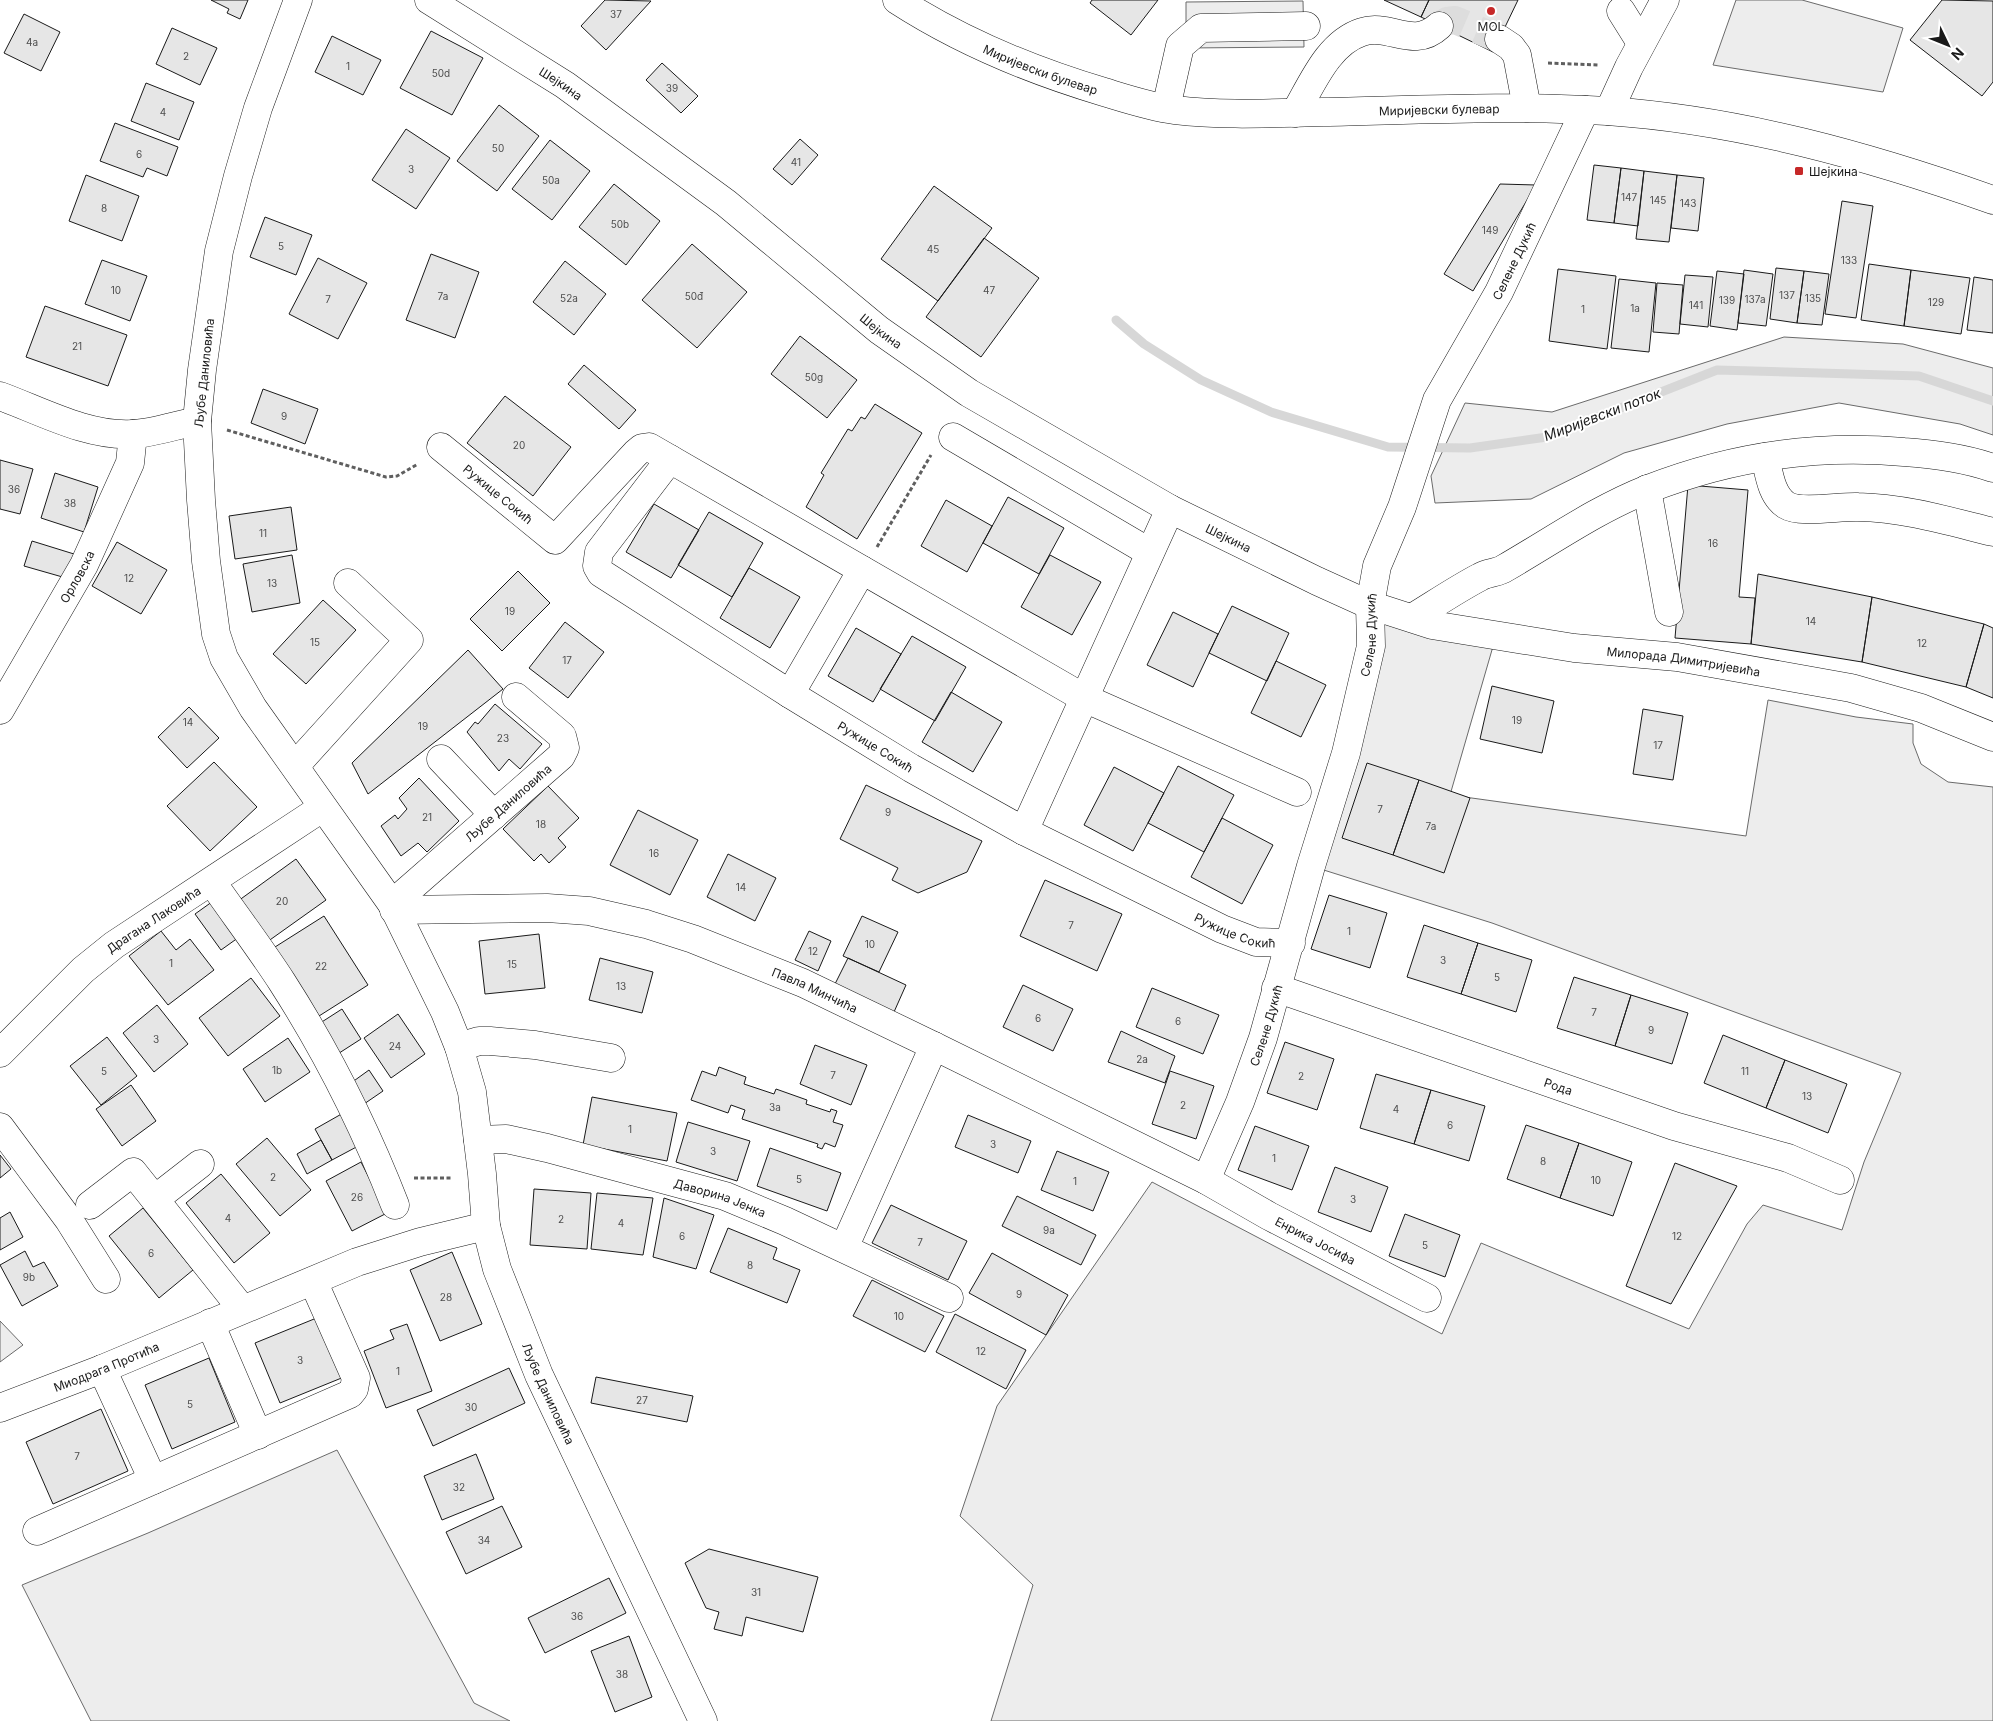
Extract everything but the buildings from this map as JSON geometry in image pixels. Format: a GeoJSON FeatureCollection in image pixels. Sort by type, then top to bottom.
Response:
{"type":"FeatureCollection","features":[{"type":"Feature","properties":{"kind":"street","name":"Љубе Даниловића"},"geometry":{"type":"LineString","coordinates":[[298,0],[258,108],[219,251],[197,421],[206,561],[216,634],[224,658],[253,708],[393,907],[445,1012],[459,1048],[472,1092],[486,1226],[497,1269],[539,1375],[703,1721]]}},
{"type":"Feature","properties":{"kind":"street","name":"Шејкина"},"geometry":{"type":"LineString","coordinates":[[428,0],[564,85],[726,203],[879,330],[969,393],[1170,509],[1370,605]]}},
{"type":"Feature","properties":{"kind":"street","name":"Миријевски булевар"},"geometry":{"type":"LineString","coordinates":[[897,0],[974,44],[1010,61],[1070,82],[1166,108],[1256,114],[1456,108],[1527,108],[1597,110],[1699,121],[1794,139],[1912,172],[1993,200]]}},
{"type":"Feature","properties":{"kind":"street","name":"Селене Дукић"},"geometry":{"type":"LineString","coordinates":[[1206,1180],[1240,1102],[1263,1038],[1311,866],[1346,753],[1360,697],[1371,646],[1370,605],[1377,566],[1413,473],[1437,400],[1499,292],[1597,110],[1641,43],[1665,0]]}},
{"type":"Feature","properties":{"kind":"street"},"geometry":{"type":"LineString","coordinates":[[1622,11],[1641,43]]}},
{"type":"Feature","properties":{"kind":"street"},"geometry":{"type":"LineString","coordinates":[[1166,108],[1180,46],[1201,28],[1306,26]]}},
{"type":"Feature","properties":{"kind":"street"},"geometry":{"type":"LineString","coordinates":[[1296,112],[1326,58],[1345,42],[1363,32],[1383,30],[1404,37],[1421,36],[1432,32],[1439,26]]}},
{"type":"Feature","properties":{"kind":"street"},"geometry":{"type":"LineString","coordinates":[[1499,39],[1511,47],[1517,55],[1527,108]]}},
{"type":"Feature","properties":{"kind":"street"},"geometry":{"type":"LineString","coordinates":[[0,396],[91,430],[133,434],[197,421]]}},
{"type":"Feature","properties":{"kind":"street","name":"Орловска"},"geometry":{"type":"LineString","coordinates":[[0,710],[84,564],[130,463],[133,434]]}},
{"type":"Feature","properties":{"kind":"street"},"geometry":{"type":"LineString","coordinates":[[944,442],[1149,552]]}},
{"type":"Feature","properties":{"kind":"street","name":"Ружице Сокић"},"geometry":{"type":"LineString","coordinates":[[441,447],[555,540],[642,448],[649,447],[670,459],[599,552],[597,566],[601,573],[790,694],[911,768],[1024,831],[1222,929],[1256,942],[1291,943]]}},
{"type":"Feature","properties":{"kind":"street"},"geometry":{"type":"LineString","coordinates":[[1422,622],[1485,593],[1502,570],[1574,526],[1647,489],[1718,465],[1832,448],[1872,449],[1950,456],[1993,468]]}},
{"type":"Feature","properties":{"kind":"street"},"geometry":{"type":"LineString","coordinates":[[1765,457],[1777,495],[1787,506],[1794,508],[1859,507],[1906,511],[1993,532]]}},
{"type":"Feature","properties":{"kind":"street"},"geometry":{"type":"LineString","coordinates":[[670,459],[1084,698],[1297,792]]}},
{"type":"Feature","properties":{"kind":"street"},"geometry":{"type":"LineString","coordinates":[[1647,489],[1669,612]]}},
{"type":"Feature","properties":{"kind":"street"},"geometry":{"type":"LineString","coordinates":[[1024,831],[1170,509]]}},
{"type":"Feature","properties":{"kind":"street"},"geometry":{"type":"LineString","coordinates":[[790,694],[862,570]]}},
{"type":"Feature","properties":{"kind":"street"},"geometry":{"type":"LineString","coordinates":[[295,766],[409,640],[348,583]]}},
{"type":"Feature","properties":{"kind":"street","name":"Милорада Димитријевића"},"geometry":{"type":"LineString","coordinates":[[1370,605],[1422,622],[1574,648],[1677,658],[1851,688],[1921,708],[1993,737]]}},
{"type":"Feature","properties":{"kind":"street","name":"Љубе Даниловића"},"geometry":{"type":"LineString","coordinates":[[393,907],[561,756],[565,748],[562,736],[516,697]]}},
{"type":"Feature","properties":{"kind":"street"},"geometry":{"type":"LineString","coordinates":[[441,759],[494,815]]}},
{"type":"Feature","properties":{"kind":"street","name":"Драгана Лаковића"},"geometry":{"type":"LineString","coordinates":[[0,1053],[84,970],[108,949],[322,808]]}},
{"type":"Feature","properties":{"kind":"street"},"geometry":{"type":"LineString","coordinates":[[212,882],[282,982],[333,1069],[375,1154],[395,1206]]}},
{"type":"Feature","properties":{"kind":"street","name":"Павла Минчића"},"geometry":{"type":"LineString","coordinates":[[393,907],[547,908],[589,911],[646,924],[761,964],[934,1046],[1206,1180]]}},
{"type":"Feature","properties":{"kind":"street","name":"Рода"},"geometry":{"type":"LineString","coordinates":[[1276,988],[1674,1126],[1788,1158],[1840,1180]]}},
{"type":"Feature","properties":{"kind":"street"},"geometry":{"type":"LineString","coordinates":[[459,1048],[480,1041],[490,1040],[535,1045],[611,1058]]}},
{"type":"Feature","properties":{"kind":"street"},"geometry":{"type":"LineString","coordinates":[[844,1248],[934,1046]]}},
{"type":"Feature","properties":{"kind":"street"},"geometry":{"type":"LineString","coordinates":[[0,1127],[70,1220],[106,1279]]}},
{"type":"Feature","properties":{"kind":"street","name":"Даворина Јенка"},"geometry":{"type":"LineString","coordinates":[[478,1140],[506,1139],[539,1146],[725,1196],[844,1248],[950,1298]]}},
{"type":"Feature","properties":{"kind":"street"},"geometry":{"type":"LineString","coordinates":[[155,1199],[200,1164]]}},
{"type":"Feature","properties":{"kind":"street"},"geometry":{"type":"LineString","coordinates":[[90,1205],[133,1172],[242,1309]]}},
{"type":"Feature","properties":{"kind":"street","name":"Енрика Јосифа"},"geometry":{"type":"LineString","coordinates":[[1206,1180],[1427,1298]]}},
{"type":"Feature","properties":{"kind":"street","name":"Миодрага Протића"},"geometry":{"type":"LineString","coordinates":[[0,1408],[102,1368],[356,1262],[420,1242],[486,1226]]}},
{"type":"Feature","properties":{"kind":"street"},"geometry":{"type":"LineString","coordinates":[[37,1531],[344,1398],[354,1389],[356,1378],[313,1281]]}},
{"type":"Feature","properties":{"kind":"street"},"geometry":{"type":"LineString","coordinates":[[210,1322],[258,1435]]}},
{"type":"Feature","properties":{"kind":"street"},"geometry":{"type":"LineString","coordinates":[[102,1368],[153,1480]]}},
{"type":"Feature","properties":{"kind":"path"},"geometry":{"type":"LineString","coordinates":[[197,421],[386,477],[397,476],[421,462],[441,447]]}},
{"type":"Feature","properties":{"kind":"path"},"geometry":{"type":"LineString","coordinates":[[883,538],[944,442]]}},
{"type":"Feature","properties":{"kind":"path"},"geometry":{"type":"LineString","coordinates":[[383,1176],[446,1179],[482,1174]]}},
{"type":"Feature","properties":{"kind":"shaded area"},"geometry":{"type":"Polygon","coordinates":[[[1736,0],[1802,0],[1903,28],[1883,92],[1713,65],[1736,0]]]}},
{"type":"Feature","properties":{"kind":"shaded area"},"geometry":{"type":"Polygon","coordinates":[[[1303,1],[1304,47],[1186,48],[1186,2],[1303,1]]]}},
{"type":"Feature","properties":{"kind":"shaded area"},"geometry":{"type":"Polygon","coordinates":[[[1784,337],[1903,344],[1993,368],[1993,435],[1960,424],[1839,403],[1727,424],[1624,453],[1531,499],[1435,503],[1431,476],[1465,403],[1552,412],[1784,337]]]}},
{"type":"Feature","properties":{"kind":"shaded area"},"geometry":{"type":"Polygon","coordinates":[[[1370,605],[1496,636],[1450,795],[1746,836],[1768,700],[1856,717],[1913,724],[1913,743],[1921,764],[1948,782],[1993,787],[1993,1721],[991,1721],[1033,1585],[960,1516],[997,1406],[1152,1182],[1442,1334],[1481,1243],[1689,1329],[1747,1224],[1763,1205],[1842,1230],[1864,1162],[1901,1073],[1492,923],[1311,866],[1370,605]]]}},
{"type":"Feature","properties":{"kind":"shaded area"},"geometry":{"type":"Polygon","coordinates":[[[0,1321],[23,1345],[0,1362],[0,1321]]]}},
{"type":"Feature","properties":{"kind":"shaded area"},"geometry":{"type":"Polygon","coordinates":[[[337,1450],[474,1703],[510,1721],[91,1721],[22,1585],[148,1533],[337,1450]]]}},
{"type":"Feature","properties":{"kind":"waterway","name":"Миријевски поток"},"geometry":{"type":"LineString","coordinates":[[1116,320],[1144,344],[1201,380],[1271,412],[1388,447],[1470,448],[1547,437],[1717,370],[1919,376],[1993,401]]}},
{"type":"Feature","properties":{"kind":"tunnel"},"geometry":{"type":"LineString","coordinates":[[1439,26],[1447,21],[1455,20],[1499,39]]}},
{"type":"Feature","properties":{"kind":"place","name":"MOL"},"geometry":{"type":"Point","coordinates":[1491,11]}},
{"type":"Feature","properties":{"kind":"place","name":"Шејкина"},"geometry":{"type":"Point","coordinates":[1799,171]}}]}
